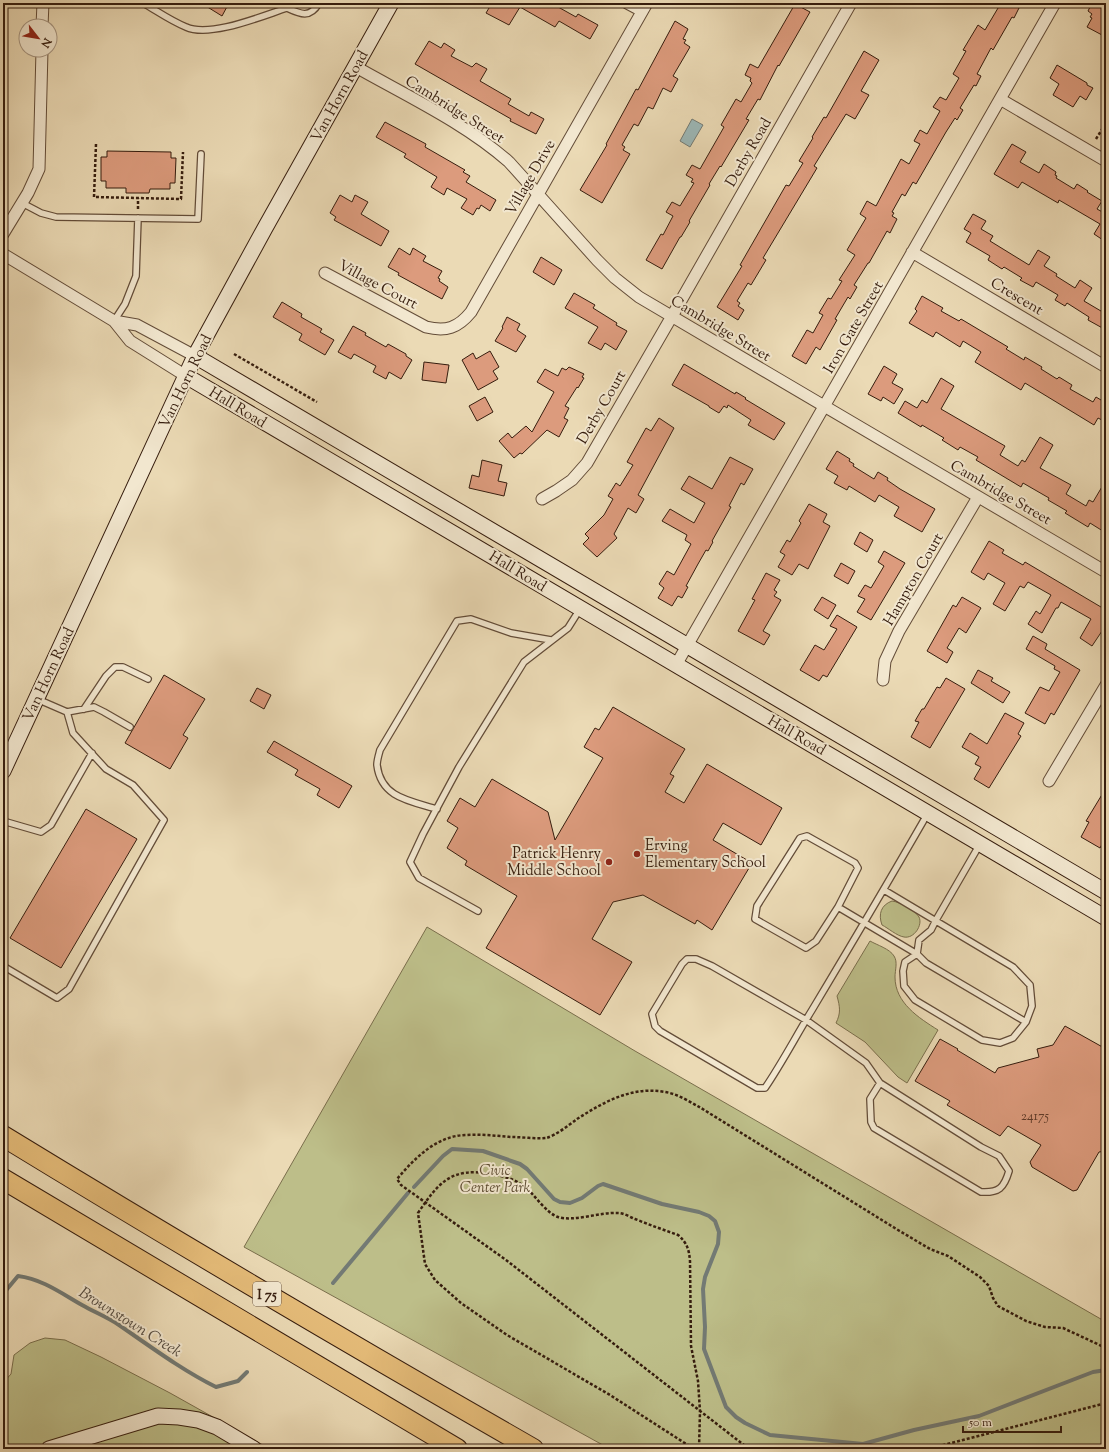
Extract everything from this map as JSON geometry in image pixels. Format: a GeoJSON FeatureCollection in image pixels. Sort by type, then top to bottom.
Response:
{"type":"FeatureCollection","features":[{"type":"Feature","properties":{"kind":"highway","name":"I 75"},"geometry":{"type":"LineString","coordinates":[[3,1136],[89,1189],[368,1354],[533,1449]]}},
{"type":"Feature","properties":{"kind":"highway","name":"I 75"},"geometry":{"type":"LineString","coordinates":[[3,1179],[457,1449]]}},
{"type":"Feature","properties":{"kind":"street"},"geometry":{"type":"LineString","coordinates":[[42,18],[43,3]]}},
{"type":"Feature","properties":{"kind":"street","name":"Van Horn Road"},"geometry":{"type":"LineString","coordinates":[[3,771],[196,356],[265,228],[391,3]]}},
{"type":"Feature","properties":{"kind":"street"},"geometry":{"type":"LineString","coordinates":[[627,3],[645,7]]}},
{"type":"Feature","properties":{"kind":"street","name":"Derby Road"},"geometry":{"type":"LineString","coordinates":[[672,316],[851,3]]}},
{"type":"Feature","properties":{"kind":"street","name":"Iron Gate Street"},"geometry":{"type":"LineString","coordinates":[[676,665],[1055,3]]}},
{"type":"Feature","properties":{"kind":"street","name":"Village Drive"},"geometry":{"type":"LineString","coordinates":[[416,322],[426,327],[442,330],[450,328],[464,320],[471,312],[645,7]]}},
{"type":"Feature","properties":{"kind":"street"},"geometry":{"type":"LineString","coordinates":[[3,234],[22,203],[39,169],[42,58]]}},
{"type":"Feature","properties":{"kind":"street","name":"Cambridge Street"},"geometry":{"type":"LineString","coordinates":[[356,67],[484,141],[509,162],[597,260],[615,278],[639,297],[1106,572]]}},
{"type":"Feature","properties":{"kind":"street"},"geometry":{"type":"LineString","coordinates":[[1000,99],[1106,161]]}},
{"type":"Feature","properties":{"kind":"street","name":"Crescent"},"geometry":{"type":"LineString","coordinates":[[912,252],[1106,366]]}},
{"type":"Feature","properties":{"kind":"street","name":"Hall Road"},"geometry":{"type":"LineString","coordinates":[[3,254],[114,321],[130,341],[186,376],[1106,918]]}},
{"type":"Feature","properties":{"kind":"street","name":"Village Court"},"geometry":{"type":"LineString","coordinates":[[325,273],[416,322]]}},
{"type":"Feature","properties":{"kind":"street","name":"Derby Court"},"geometry":{"type":"LineString","coordinates":[[542,499],[572,480],[586,463],[672,316]]}},
{"type":"Feature","properties":{"kind":"street","name":"Hall Road"},"geometry":{"type":"LineString","coordinates":[[114,321],[137,325],[196,356],[1106,892]]}},
{"type":"Feature","properties":{"kind":"street","name":"Hampton Court"},"geometry":{"type":"LineString","coordinates":[[883,680],[885,661],[899,631],[978,497]]}},
{"type":"Feature","properties":{"kind":"street"},"geometry":{"type":"LineString","coordinates":[[580,608],[592,589]]}},
{"type":"Feature","properties":{"kind":"street"},"geometry":{"type":"LineString","coordinates":[[1049,781],[1106,685]]}},
{"type":"Feature","properties":{"kind":"street"},"geometry":{"type":"LineString","coordinates":[[928,813],[939,794]]}},
{"type":"Feature","properties":{"kind":"street"},"geometry":{"type":"LineString","coordinates":[[49,1449],[158,1416],[198,1420],[217,1428],[254,1449]]}},
{"type":"Feature","properties":{"kind":"lane"},"geometry":{"type":"LineString","coordinates":[[142,3],[186,28],[200,31],[217,29],[288,5],[299,14],[309,13],[320,3]]}},
{"type":"Feature","properties":{"kind":"lane"},"geometry":{"type":"LineString","coordinates":[[22,203],[41,213],[56,217],[198,219],[201,154]]}},
{"type":"Feature","properties":{"kind":"lane"},"geometry":{"type":"LineString","coordinates":[[114,321],[125,304],[136,276],[138,218]]}},
{"type":"Feature","properties":{"kind":"lane"},"geometry":{"type":"LineString","coordinates":[[478,911],[418,878],[410,862],[423,834],[459,768],[524,662],[568,628],[580,608]]}},
{"type":"Feature","properties":{"kind":"lane"},"geometry":{"type":"LineString","coordinates":[[437,809],[398,798],[385,787],[377,764],[380,750],[457,620],[471,619],[511,632],[551,640]]}},
{"type":"Feature","properties":{"kind":"lane"},"geometry":{"type":"LineString","coordinates":[[84,709],[106,676],[115,667],[123,667],[148,679]]}},
{"type":"Feature","properties":{"kind":"lane"},"geometry":{"type":"LineString","coordinates":[[36,699],[67,712],[94,707],[130,727]]}},
{"type":"Feature","properties":{"kind":"lane"},"geometry":{"type":"LineString","coordinates":[[4,968],[57,998],[69,990],[164,820],[132,785],[106,769],[73,733],[67,712]]}},
{"type":"Feature","properties":{"kind":"lane"},"geometry":{"type":"LineString","coordinates":[[3,821],[41,832],[51,825],[92,753]]}},
{"type":"Feature","properties":{"kind":"lane"},"geometry":{"type":"LineString","coordinates":[[880,1083],[870,1099],[871,1122],[874,1128],[981,1192],[992,1193],[1001,1188],[1006,1181],[1009,1171],[999,1156],[880,1083],[866,1063],[806,1020],[712,966],[696,959],[688,959],[682,964],[652,1014],[655,1026],[660,1031],[757,1088],[765,1088],[806,1020],[864,922],[884,890],[928,813]]}},
{"type":"Feature","properties":{"kind":"lane"},"geometry":{"type":"LineString","coordinates":[[807,836],[855,863],[858,868],[838,907],[816,941],[806,948],[755,919],[757,906],[800,838],[807,836]]}},
{"type":"Feature","properties":{"kind":"lane"},"geometry":{"type":"LineString","coordinates":[[884,890],[936,920],[1014,967],[1030,985],[1032,1006],[1026,1022],[1013,1038],[1000,1043],[982,1040],[915,1000],[904,986],[903,971],[905,962],[917,954],[919,940],[931,930],[936,920],[981,844]]}},
{"type":"Feature","properties":{"kind":"lane"},"geometry":{"type":"LineString","coordinates":[[838,907],[917,954],[926,963],[1026,1022]]}},
{"type":"Feature","properties":{"kind":"path"},"geometry":{"type":"LineString","coordinates":[[1096,139],[1106,122]]}},
{"type":"Feature","properties":{"kind":"path"},"geometry":{"type":"LineString","coordinates":[[96,144],[94,197],[181,199],[183,152]]}},
{"type":"Feature","properties":{"kind":"path"},"geometry":{"type":"LineString","coordinates":[[138,198],[138,210]]}},
{"type":"Feature","properties":{"kind":"path"},"geometry":{"type":"LineString","coordinates":[[234,354],[317,402]]}},
{"type":"Feature","properties":{"kind":"path"},"geometry":{"type":"LineString","coordinates":[[749,1449],[506,1260],[401,1185],[397,1179],[416,1157],[436,1143],[452,1137],[466,1135],[546,1138],[602,1103],[624,1095],[646,1090],[666,1092],[683,1098],[701,1108],[898,1230],[930,1249],[948,1256],[980,1277],[989,1286],[993,1298],[998,1306],[1026,1321],[1045,1327],[1063,1328],[1106,1348]]}},
{"type":"Feature","properties":{"kind":"path"},"geometry":{"type":"LineString","coordinates":[[694,1449],[610,1395],[507,1335],[461,1303],[435,1280],[425,1264],[418,1213],[435,1189],[456,1174],[476,1171],[511,1178],[524,1186],[551,1214],[559,1217],[567,1218],[621,1213],[678,1235],[685,1242],[689,1250],[691,1346],[698,1381],[700,1410],[699,1449]]}},
{"type":"Feature","properties":{"kind":"path"},"geometry":{"type":"LineString","coordinates":[[928,1449],[1106,1403]]}},
{"type":"Feature","properties":{"kind":"green space"},"geometry":{"type":"Polygon","coordinates":[[[892,901],[907,907],[919,917],[919,927],[911,936],[901,936],[882,925],[880,917],[881,910],[885,905],[892,901]]]}},
{"type":"Feature","properties":{"kind":"green space","name":"Civic Center Park"},"geometry":{"type":"Polygon","coordinates":[[[427,927],[635,1051],[1106,1322],[1106,1449],[610,1449],[244,1247],[427,927]]]}},
{"type":"Feature","properties":{"kind":"green space"},"geometry":{"type":"Polygon","coordinates":[[[870,941],[886,949],[894,956],[896,963],[896,986],[899,995],[909,1009],[938,1030],[907,1083],[898,1077],[865,1042],[836,1023],[840,1010],[837,996],[870,941]]]}},
{"type":"Feature","properties":{"kind":"green space"},"geometry":{"type":"Polygon","coordinates":[[[45,1338],[65,1340],[101,1357],[170,1393],[270,1449],[3,1449],[3,1383],[11,1374],[14,1355],[30,1343],[45,1338]]]}},
{"type":"Feature","properties":{"kind":"water"},"geometry":{"type":"Polygon","coordinates":[[[692,119],[703,125],[690,147],[680,141],[692,119]]]}},
{"type":"Feature","properties":{"kind":"building"},"geometry":{"type":"Polygon","coordinates":[[[201,3],[229,3],[222,16],[201,3]]]}},
{"type":"Feature","properties":{"kind":"building"},"geometry":{"type":"Polygon","coordinates":[[[492,3],[551,3],[576,17],[578,14],[598,25],[590,39],[559,21],[555,27],[520,7],[509,25],[486,13],[492,3]]]}},
{"type":"Feature","properties":{"kind":"building"},"geometry":{"type":"Polygon","coordinates":[[[1001,3],[1011,3],[1019,8],[1014,18],[1012,17],[993,50],[991,48],[977,74],[981,76],[976,86],[974,85],[960,108],[963,110],[957,120],[955,118],[916,184],[913,182],[905,196],[902,194],[892,212],[894,213],[892,216],[897,219],[890,233],[887,231],[869,263],[854,285],[857,287],[850,299],[848,297],[835,319],[837,320],[820,350],[816,347],[806,364],[792,356],[807,330],[813,333],[823,315],[819,313],[828,298],[831,299],[842,281],[839,280],[855,255],[847,250],[866,218],[860,214],[867,201],[876,206],[901,159],[909,164],[920,144],[914,141],[920,130],[927,134],[940,111],[933,107],[940,97],[946,100],[959,78],[953,74],[966,51],[963,50],[978,25],[985,30],[1001,3]]]}},
{"type":"Feature","properties":{"kind":"building"},"geometry":{"type":"Polygon","coordinates":[[[1092,3],[1106,3],[1106,29],[1102,35],[1087,27],[1092,18],[1090,17],[1092,14],[1088,11],[1092,3]]]}},
{"type":"Feature","properties":{"kind":"building"},"geometry":{"type":"Polygon","coordinates":[[[795,4],[810,12],[779,66],[778,65],[760,100],[758,99],[746,119],[749,120],[709,184],[710,185],[689,221],[690,222],[662,269],[646,260],[661,234],[663,235],[673,216],[666,212],[672,202],[680,206],[694,183],[691,182],[693,179],[686,175],[692,165],[700,169],[724,127],[721,125],[736,99],[741,102],[752,83],[750,81],[751,78],[745,75],[750,64],[758,68],[795,4]]]}},
{"type":"Feature","properties":{"kind":"building"},"geometry":{"type":"Polygon","coordinates":[[[675,21],[688,29],[683,39],[686,40],[684,43],[690,47],[673,76],[678,79],[671,92],[663,88],[653,109],[648,107],[638,126],[634,124],[622,145],[625,147],[623,150],[630,154],[602,203],[580,190],[607,145],[606,144],[636,89],[638,90],[675,21]]]}},
{"type":"Feature","properties":{"kind":"building"},"geometry":{"type":"Polygon","coordinates":[[[429,41],[441,48],[444,43],[455,50],[451,56],[472,67],[476,63],[487,69],[480,81],[511,99],[508,104],[529,116],[531,112],[544,119],[536,134],[510,121],[511,119],[415,64],[429,41]]]}},
{"type":"Feature","properties":{"kind":"building"},"geometry":{"type":"Polygon","coordinates":[[[864,51],[879,60],[861,91],[869,95],[855,119],[846,114],[814,166],[817,168],[763,258],[766,260],[751,285],[748,283],[737,301],[740,303],[738,306],[744,310],[738,320],[717,307],[742,266],[740,265],[786,185],[789,186],[803,163],[799,161],[813,138],[812,137],[824,117],[826,118],[864,51]]]}},
{"type":"Feature","properties":{"kind":"building"},"geometry":{"type":"Polygon","coordinates":[[[1057,65],[1093,88],[1086,100],[1080,96],[1073,107],[1053,95],[1059,84],[1050,78],[1057,65]]]}},
{"type":"Feature","properties":{"kind":"building"},"geometry":{"type":"Polygon","coordinates":[[[385,122],[426,144],[425,147],[465,170],[463,172],[470,176],[466,182],[496,200],[490,211],[481,205],[479,209],[477,208],[473,215],[461,208],[467,199],[447,188],[444,195],[431,187],[437,177],[404,157],[406,154],[376,137],[385,122]]]}},
{"type":"Feature","properties":{"kind":"building"},"geometry":{"type":"Polygon","coordinates":[[[1012,144],[1026,152],[1020,162],[1039,173],[1044,164],[1056,172],[1056,178],[1074,189],[1077,184],[1102,201],[1097,209],[1106,214],[1106,242],[1094,234],[1100,224],[1059,200],[1058,203],[1022,182],[1018,188],[994,174],[1012,144]]]}},
{"type":"Feature","properties":{"kind":"building"},"geometry":{"type":"Polygon","coordinates":[[[107,151],[171,152],[171,158],[176,158],[175,183],[170,183],[170,189],[150,189],[149,193],[126,193],[126,188],[106,188],[106,181],[101,181],[101,157],[107,157],[107,151]]]}},
{"type":"Feature","properties":{"kind":"building"},"geometry":{"type":"Polygon","coordinates":[[[340,195],[352,202],[355,195],[368,202],[361,214],[389,231],[381,246],[334,220],[336,217],[330,213],[340,195]]]}},
{"type":"Feature","properties":{"kind":"building"},"geometry":{"type":"Polygon","coordinates":[[[973,214],[986,221],[981,229],[993,236],[990,241],[1029,265],[1038,250],[1050,257],[1044,266],[1057,274],[1056,276],[1075,288],[1080,280],[1092,288],[1084,301],[1106,314],[1106,330],[1088,320],[1089,317],[1067,303],[1065,306],[1055,300],[1058,295],[1036,282],[1033,287],[1020,280],[1022,278],[1004,267],[1002,269],[988,260],[990,256],[966,242],[971,233],[964,229],[973,214]]]}},
{"type":"Feature","properties":{"kind":"building"},"geometry":{"type":"Polygon","coordinates":[[[399,248],[410,255],[413,248],[426,256],[423,261],[442,271],[438,278],[440,279],[439,281],[448,287],[442,299],[398,275],[399,273],[388,267],[399,248]]]}},
{"type":"Feature","properties":{"kind":"building"},"geometry":{"type":"Polygon","coordinates":[[[541,257],[562,270],[554,285],[533,272],[541,257]]]}},
{"type":"Feature","properties":{"kind":"building"},"geometry":{"type":"Polygon","coordinates":[[[574,293],[595,305],[593,308],[627,331],[616,350],[605,343],[601,350],[588,343],[598,327],[565,308],[574,293]]]}},
{"type":"Feature","properties":{"kind":"building"},"geometry":{"type":"Polygon","coordinates":[[[922,296],[943,308],[941,311],[959,321],[961,319],[1008,347],[1006,349],[1024,360],[1025,357],[1042,367],[1041,369],[1057,379],[1059,377],[1072,385],[1070,389],[1093,402],[1096,397],[1106,403],[1106,422],[1098,418],[1094,425],[1025,383],[1021,390],[975,362],[981,352],[963,341],[960,347],[936,332],[933,337],[909,323],[917,311],[915,309],[922,296]]]}},
{"type":"Feature","properties":{"kind":"building"},"geometry":{"type":"Polygon","coordinates":[[[282,302],[302,314],[301,317],[322,329],[320,332],[334,340],[325,355],[299,340],[302,334],[273,317],[282,302]]]}},
{"type":"Feature","properties":{"kind":"building"},"geometry":{"type":"Polygon","coordinates":[[[507,317],[520,324],[517,330],[526,336],[516,352],[495,341],[503,328],[502,327],[507,317]]]}},
{"type":"Feature","properties":{"kind":"building"},"geometry":{"type":"Polygon","coordinates":[[[353,326],[386,347],[388,344],[406,354],[406,356],[412,360],[401,379],[389,372],[386,379],[373,372],[376,366],[354,354],[351,359],[338,352],[353,326]]]}},
{"type":"Feature","properties":{"kind":"building"},"geometry":{"type":"Polygon","coordinates":[[[490,351],[499,367],[493,371],[498,379],[478,390],[462,360],[473,353],[476,359],[490,351]]]}},
{"type":"Feature","properties":{"kind":"building"},"geometry":{"type":"Polygon","coordinates":[[[424,362],[449,365],[446,383],[422,380],[424,362]]]}},
{"type":"Feature","properties":{"kind":"building"},"geometry":{"type":"Polygon","coordinates":[[[684,364],[735,394],[736,392],[785,423],[774,440],[748,425],[751,420],[728,405],[727,408],[724,406],[719,413],[672,385],[684,364]]]}},
{"type":"Feature","properties":{"kind":"building"},"geometry":{"type":"Polygon","coordinates":[[[884,366],[897,374],[892,383],[903,389],[894,404],[883,397],[881,401],[868,394],[884,366]]]}},
{"type":"Feature","properties":{"kind":"building"},"geometry":{"type":"Polygon","coordinates":[[[569,367],[584,374],[582,377],[584,378],[565,406],[569,408],[564,418],[568,420],[559,437],[547,430],[522,454],[520,453],[514,458],[499,441],[508,433],[512,438],[526,426],[532,432],[554,392],[537,382],[545,369],[558,376],[562,368],[566,370],[569,367]]]}},
{"type":"Feature","properties":{"kind":"building"},"geometry":{"type":"Polygon","coordinates":[[[941,378],[954,386],[941,409],[1005,446],[1000,455],[1018,466],[1022,460],[1025,462],[1040,437],[1053,445],[1040,468],[1071,485],[1066,494],[1086,506],[1089,500],[1093,502],[1106,480],[1106,533],[1090,523],[1088,527],[1065,513],[1067,511],[1048,500],[1049,498],[1023,483],[1021,487],[976,460],[978,457],[960,447],[958,450],[942,440],[944,438],[922,425],[921,427],[898,413],[905,401],[917,408],[922,400],[927,403],[941,378]]]}},
{"type":"Feature","properties":{"kind":"building"},"geometry":{"type":"Polygon","coordinates":[[[485,397],[493,412],[477,421],[469,406],[485,397]]]}},
{"type":"Feature","properties":{"kind":"building"},"geometry":{"type":"Polygon","coordinates":[[[659,418],[674,428],[638,495],[644,499],[636,513],[628,508],[614,534],[617,538],[597,557],[583,544],[589,538],[585,534],[604,515],[613,499],[608,496],[616,483],[620,486],[633,465],[627,462],[646,428],[651,431],[659,418]]]}},
{"type":"Feature","properties":{"kind":"building"},"geometry":{"type":"Polygon","coordinates":[[[837,451],[850,459],[849,461],[854,464],[853,466],[874,479],[878,472],[888,478],[887,480],[900,489],[935,509],[922,532],[894,516],[899,507],[879,495],[875,502],[849,486],[847,490],[834,483],[838,476],[826,469],[837,451]]]}},
{"type":"Feature","properties":{"kind":"building"},"geometry":{"type":"Polygon","coordinates":[[[730,457],[753,469],[744,485],[741,483],[729,506],[731,507],[708,551],[706,550],[686,586],[688,587],[682,598],[678,596],[672,606],[658,598],[664,588],[659,584],[667,571],[674,575],[691,544],[685,540],[687,535],[662,521],[670,509],[694,523],[705,503],[681,489],[689,476],[712,489],[730,457]]]}},
{"type":"Feature","properties":{"kind":"building"},"geometry":{"type":"Polygon","coordinates":[[[482,460],[502,465],[498,481],[507,483],[504,496],[469,488],[472,475],[479,477],[482,460]]]}},
{"type":"Feature","properties":{"kind":"building"},"geometry":{"type":"Polygon","coordinates":[[[809,504],[827,514],[823,522],[830,526],[808,569],[799,564],[792,575],[778,567],[785,555],[780,552],[787,540],[790,542],[801,523],[799,521],[809,504]]]}},
{"type":"Feature","properties":{"kind":"building"},"geometry":{"type":"Polygon","coordinates":[[[860,532],[873,540],[867,552],[854,544],[860,532]]]}},
{"type":"Feature","properties":{"kind":"building"},"geometry":{"type":"Polygon","coordinates":[[[989,541],[1004,550],[1002,553],[1023,565],[1025,562],[1106,610],[1106,625],[1092,646],[1080,638],[1091,619],[1061,602],[1042,633],[1028,624],[1036,611],[1040,614],[1051,595],[1028,582],[1024,588],[1020,586],[1005,611],[993,604],[1005,583],[988,573],[984,580],[971,572],[989,541]]]}},
{"type":"Feature","properties":{"kind":"building"},"geometry":{"type":"Polygon","coordinates":[[[884,551],[905,563],[871,620],[857,612],[865,599],[858,596],[865,585],[871,588],[884,566],[878,562],[884,551]]]}},
{"type":"Feature","properties":{"kind":"building"},"geometry":{"type":"Polygon","coordinates":[[[841,563],[855,571],[848,584],[834,576],[841,563]]]}},
{"type":"Feature","properties":{"kind":"building"},"geometry":{"type":"Polygon","coordinates":[[[766,573],[780,580],[774,590],[777,592],[774,596],[781,600],[763,631],[770,635],[764,645],[738,631],[755,600],[752,599],[766,573]]]}},
{"type":"Feature","properties":{"kind":"building"},"geometry":{"type":"Polygon","coordinates":[[[822,597],[836,605],[828,619],[814,610],[822,597]]]}},
{"type":"Feature","properties":{"kind":"building"},"geometry":{"type":"Polygon","coordinates":[[[962,597],[981,608],[966,633],[959,628],[947,648],[953,652],[947,663],[927,651],[953,605],[956,607],[962,597]]]}},
{"type":"Feature","properties":{"kind":"building"},"geometry":{"type":"Polygon","coordinates":[[[837,615],[857,627],[827,677],[823,675],[819,681],[800,670],[815,645],[824,650],[837,629],[830,626],[837,615]]]}},
{"type":"Feature","properties":{"kind":"building"},"geometry":{"type":"Polygon","coordinates":[[[1033,636],[1047,644],[1045,649],[1080,670],[1054,715],[1051,713],[1045,724],[1025,713],[1040,687],[1049,691],[1060,672],[1054,669],[1055,666],[1026,649],[1033,636]]]}},
{"type":"Feature","properties":{"kind":"building"},"geometry":{"type":"Polygon","coordinates":[[[978,670],[993,678],[991,681],[1010,692],[1003,703],[971,683],[978,670]]]}},
{"type":"Feature","properties":{"kind":"building"},"geometry":{"type":"Polygon","coordinates":[[[164,675],[205,699],[183,735],[188,738],[170,769],[125,743],[164,675]]]}},
{"type":"Feature","properties":{"kind":"building"},"geometry":{"type":"Polygon","coordinates":[[[946,678],[965,689],[930,748],[911,737],[919,722],[915,721],[922,709],[924,709],[937,687],[940,688],[946,678]]]}},
{"type":"Feature","properties":{"kind":"building"},"geometry":{"type":"Polygon","coordinates":[[[257,688],[271,695],[264,709],[250,701],[257,688]]]}},
{"type":"Feature","properties":{"kind":"building","name":"Patrick Henry Middle School"},"geometry":{"type":"Polygon","coordinates":[[[613,707],[685,749],[670,774],[674,776],[665,792],[684,803],[707,764],[782,808],[761,845],[723,823],[713,840],[752,863],[712,930],[697,920],[695,924],[643,895],[613,902],[592,939],[632,962],[600,1015],[486,948],[517,896],[465,865],[467,861],[447,848],[458,828],[447,821],[460,798],[475,807],[492,779],[548,812],[555,840],[603,758],[584,747],[595,728],[599,730],[613,707]]]}},
{"type":"Feature","properties":{"kind":"building"},"geometry":{"type":"Polygon","coordinates":[[[1005,713],[1024,723],[1018,734],[1021,736],[989,788],[974,779],[981,767],[975,764],[979,757],[962,747],[970,733],[987,744],[1005,713]]]}},
{"type":"Feature","properties":{"kind":"building"},"geometry":{"type":"Polygon","coordinates":[[[274,741],[352,786],[339,808],[317,795],[320,789],[295,775],[298,770],[267,752],[274,741]]]}},
{"type":"Feature","properties":{"kind":"building"},"geometry":{"type":"Polygon","coordinates":[[[1106,788],[1106,837],[1100,848],[1081,837],[1089,822],[1086,821],[1106,788]]]}},
{"type":"Feature","properties":{"kind":"building"},"geometry":{"type":"Polygon","coordinates":[[[86,809],[137,839],[61,968],[10,938],[86,809]]]}},
{"type":"Feature","properties":{"kind":"building"},"geometry":{"type":"Polygon","coordinates":[[[1065,1026],[1106,1049],[1106,1151],[1099,1152],[1077,1190],[1073,1191],[1032,1167],[1030,1162],[1041,1145],[1008,1126],[1000,1136],[947,1105],[950,1101],[915,1081],[940,1039],[995,1073],[998,1068],[1039,1057],[1037,1049],[1053,1045],[1065,1026]]]}},
{"type":"Feature","properties":{"kind":"waterway","name":"Brownstown Creek"},"geometry":{"type":"LineString","coordinates":[[414,1187],[443,1156],[452,1149],[483,1151],[520,1164],[527,1169],[554,1199],[560,1202],[570,1203],[582,1198],[603,1184],[662,1204],[699,1212],[709,1216],[715,1221],[719,1232],[718,1244],[705,1277],[703,1289],[705,1327],[704,1349],[726,1407],[736,1417],[745,1423],[770,1435],[863,1444],[914,1430],[979,1416],[1093,1372],[1106,1370]]}},
{"type":"Feature","properties":{"kind":"waterway","name":"Brownstown Creek"},"geometry":{"type":"LineString","coordinates":[[333,1283],[408,1193]]}},
{"type":"Feature","properties":{"kind":"waterway","name":"Brownstown Creek"},"geometry":{"type":"LineString","coordinates":[[3,1294],[18,1276],[43,1283],[114,1322],[179,1366],[216,1387],[238,1381],[247,1372]]}},
{"type":"Feature","properties":{"kind":"place","name":"Erving Elementary School"},"geometry":{"type":"Point","coordinates":[637,854]}},
{"type":"Feature","properties":{"kind":"place","name":"Patrick Henry Middle School"},"geometry":{"type":"Point","coordinates":[609,862]}}]}
